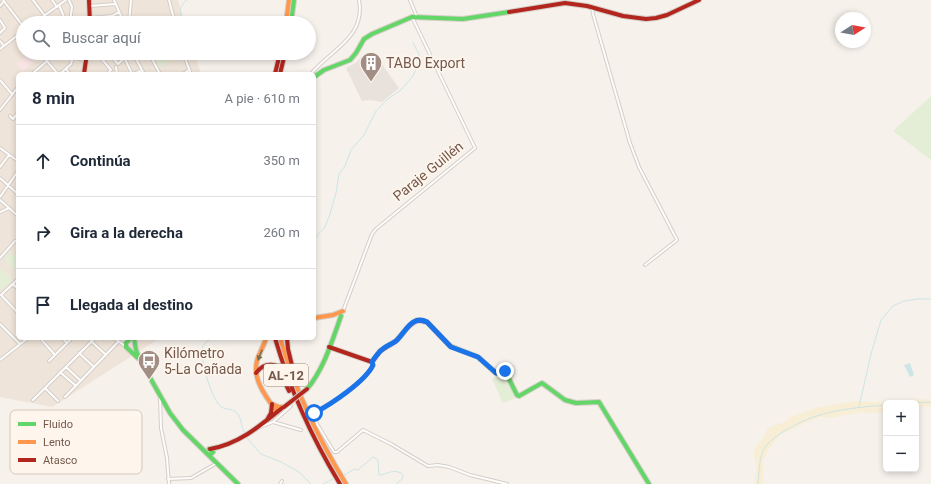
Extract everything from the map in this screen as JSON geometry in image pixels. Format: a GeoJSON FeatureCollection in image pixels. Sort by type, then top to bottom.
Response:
{"type":"FeatureCollection","features":[{"type":"Feature","properties":{"kind":"main road"},"geometry":{"type":"LineString","coordinates":[[89,0],[90,16]]}},
{"type":"Feature","properties":{"kind":"main road"},"geometry":{"type":"LineString","coordinates":[[287,16],[289,0]]}},
{"type":"Feature","properties":{"kind":"main road"},"geometry":{"type":"LineString","coordinates":[[292,16],[294,0]]}},
{"type":"Feature","properties":{"kind":"main road"},"geometry":{"type":"LineString","coordinates":[[316,76],[324,70],[350,60],[364,39],[372,34],[415,17],[463,19],[565,3],[646,19],[656,18],[668,14],[699,0]]}},
{"type":"Feature","properties":{"kind":"main road"},"geometry":{"type":"LineString","coordinates":[[84,72],[86,60]]}},
{"type":"Feature","properties":{"kind":"main road"},"geometry":{"type":"LineString","coordinates":[[275,72],[278,60]]}},
{"type":"Feature","properties":{"kind":"main road"},"geometry":{"type":"LineString","coordinates":[[280,72],[283,60]]}},
{"type":"Feature","properties":{"kind":"main road"},"geometry":{"type":"LineString","coordinates":[[316,318],[333,315],[343,311]]}},
{"type":"Feature","properties":{"kind":"main road"},"geometry":{"type":"LineString","coordinates":[[209,451],[236,441],[267,420],[313,384],[341,316],[333,315]]}},
{"type":"Feature","properties":{"kind":"main road"},"geometry":{"type":"LineString","coordinates":[[329,347],[372,362],[383,348],[397,340],[411,323],[418,320],[423,320],[427,322],[451,347],[478,357],[496,373],[505,371],[517,395],[520,396],[542,383],[565,400],[576,403],[599,402],[649,484]]}},
{"type":"Feature","properties":{"kind":"main road"},"geometry":{"type":"LineString","coordinates":[[265,340],[258,360],[256,373],[258,382],[277,412]]}},
{"type":"Feature","properties":{"kind":"main road","name":"AL-12"},"geometry":{"type":"LineString","coordinates":[[276,340],[282,364],[300,411],[318,448],[340,484]]}},
{"type":"Feature","properties":{"kind":"main road","name":"AL-12"},"geometry":{"type":"LineString","coordinates":[[281,340],[301,402],[319,438],[346,484]]}},
{"type":"Feature","properties":{"kind":"main road"},"geometry":{"type":"LineString","coordinates":[[287,340],[301,402]]}},
{"type":"Feature","properties":{"kind":"main road"},"geometry":{"type":"LineString","coordinates":[[133,341],[126,342],[125,346],[140,360]]}},
{"type":"Feature","properties":{"kind":"main road"},"geometry":{"type":"LineString","coordinates":[[130,350],[133,349],[133,341]]}},
{"type":"Feature","properties":{"kind":"main road"},"geometry":{"type":"LineString","coordinates":[[133,341],[140,360],[174,420],[200,446],[209,451],[217,463],[238,484]]}},
{"type":"Feature","properties":{"kind":"main road"},"geometry":{"type":"LineString","coordinates":[[256,373],[262,365],[273,364],[277,366],[300,411]]}},
{"type":"Feature","properties":{"kind":"main road"},"geometry":{"type":"LineString","coordinates":[[272,404],[279,407],[284,406]]}},
{"type":"Feature","properties":{"kind":"main road"},"geometry":{"type":"LineString","coordinates":[[267,420],[271,413],[272,404]]}},
{"type":"Feature","properties":{"kind":"street"},"geometry":{"type":"LineString","coordinates":[[0,6],[4,0],[16,16]]}},
{"type":"Feature","properties":{"kind":"street"},"geometry":{"type":"LineString","coordinates":[[33,0],[45,16],[66,0]]}},
{"type":"Feature","properties":{"kind":"street"},"geometry":{"type":"LineString","coordinates":[[52,0],[58,6],[63,16]]}},
{"type":"Feature","properties":{"kind":"street"},"geometry":{"type":"LineString","coordinates":[[69,0],[72,7],[71,16]]}},
{"type":"Feature","properties":{"kind":"street"},"geometry":{"type":"LineString","coordinates":[[114,0],[121,16]]}},
{"type":"Feature","properties":{"kind":"street"},"geometry":{"type":"LineString","coordinates":[[130,16],[131,0]]}},
{"type":"Feature","properties":{"kind":"street"},"geometry":{"type":"LineString","coordinates":[[169,0],[173,16]]}},
{"type":"Feature","properties":{"kind":"street"},"geometry":{"type":"LineString","coordinates":[[313,72],[348,40],[354,31],[360,11],[359,0]]}},
{"type":"Feature","properties":{"kind":"street"},"geometry":{"type":"LineString","coordinates":[[410,0],[415,17]]}},
{"type":"Feature","properties":{"kind":"street"},"geometry":{"type":"LineString","coordinates":[[89,6],[116,4]]}},
{"type":"Feature","properties":{"kind":"street"},"geometry":{"type":"LineString","coordinates":[[592,8],[630,143],[639,166],[676,240],[645,265]]}},
{"type":"Feature","properties":{"kind":"street"},"geometry":{"type":"LineString","coordinates":[[112,16],[119,12]]}},
{"type":"Feature","properties":{"kind":"street","name":"Paraje Guillén"},"geometry":{"type":"LineString","coordinates":[[341,316],[372,234],[376,229],[474,148],[415,17]]}},
{"type":"Feature","properties":{"kind":"street"},"geometry":{"type":"LineString","coordinates":[[0,20],[6,28],[0,33]]}},
{"type":"Feature","properties":{"kind":"street"},"geometry":{"type":"LineString","coordinates":[[0,49],[16,37]]}},
{"type":"Feature","properties":{"kind":"street"},"geometry":{"type":"LineString","coordinates":[[0,41],[4,46]]}},
{"type":"Feature","properties":{"kind":"street"},"geometry":{"type":"LineString","coordinates":[[62,72],[71,64],[73,60]]}},
{"type":"Feature","properties":{"kind":"street"},"geometry":{"type":"LineString","coordinates":[[103,60],[111,70],[109,72]]}},
{"type":"Feature","properties":{"kind":"street"},"geometry":{"type":"LineString","coordinates":[[114,60],[118,64],[123,60]]}},
{"type":"Feature","properties":{"kind":"street"},"geometry":{"type":"LineString","coordinates":[[125,60],[132,72]]}},
{"type":"Feature","properties":{"kind":"street"},"geometry":{"type":"LineString","coordinates":[[136,60],[142,70],[138,72]]}},
{"type":"Feature","properties":{"kind":"street"},"geometry":{"type":"LineString","coordinates":[[153,60],[159,72]]}},
{"type":"Feature","properties":{"kind":"street"},"geometry":{"type":"LineString","coordinates":[[185,60],[189,70],[186,72]]}},
{"type":"Feature","properties":{"kind":"street"},"geometry":{"type":"LineString","coordinates":[[35,71],[47,61],[57,72]]}},
{"type":"Feature","properties":{"kind":"street"},"geometry":{"type":"LineString","coordinates":[[116,67],[117,72]]}},
{"type":"Feature","properties":{"kind":"street"},"geometry":{"type":"LineString","coordinates":[[0,80],[12,94]]}},
{"type":"Feature","properties":{"kind":"street"},"geometry":{"type":"LineString","coordinates":[[0,109],[16,89]]}},
{"type":"Feature","properties":{"kind":"street"},"geometry":{"type":"LineString","coordinates":[[10,116],[13,119],[16,115]]}},
{"type":"Feature","properties":{"kind":"street"},"geometry":{"type":"LineString","coordinates":[[0,148],[16,160]]}},
{"type":"Feature","properties":{"kind":"street"},"geometry":{"type":"LineString","coordinates":[[0,167],[8,155]]}},
{"type":"Feature","properties":{"kind":"street"},"geometry":{"type":"LineString","coordinates":[[0,197],[16,173]]}},
{"type":"Feature","properties":{"kind":"street"},"geometry":{"type":"LineString","coordinates":[[0,178],[16,192]]}},
{"type":"Feature","properties":{"kind":"street"},"geometry":{"type":"LineString","coordinates":[[0,200],[16,214]]}},
{"type":"Feature","properties":{"kind":"street"},"geometry":{"type":"LineString","coordinates":[[0,212],[9,208]]}},
{"type":"Feature","properties":{"kind":"street"},"geometry":{"type":"LineString","coordinates":[[0,258],[15,240],[16,241]]}},
{"type":"Feature","properties":{"kind":"street"},"geometry":{"type":"LineString","coordinates":[[16,281],[1,295],[16,311]]}},
{"type":"Feature","properties":{"kind":"street"},"geometry":{"type":"LineString","coordinates":[[13,284],[16,287]]}},
{"type":"Feature","properties":{"kind":"street"},"geometry":{"type":"LineString","coordinates":[[1,326],[20,344]]}},
{"type":"Feature","properties":{"kind":"street"},"geometry":{"type":"LineString","coordinates":[[0,360],[25,340]]}},
{"type":"Feature","properties":{"kind":"street"},"geometry":{"type":"LineString","coordinates":[[42,340],[55,355]]}},
{"type":"Feature","properties":{"kind":"street"},"geometry":{"type":"LineString","coordinates":[[64,340],[67,343]]}},
{"type":"Feature","properties":{"kind":"street"},"geometry":{"type":"LineString","coordinates":[[49,361],[70,340]]}},
{"type":"Feature","properties":{"kind":"street"},"geometry":{"type":"LineString","coordinates":[[33,400],[91,341],[106,355]]}},
{"type":"Feature","properties":{"kind":"street"},"geometry":{"type":"LineString","coordinates":[[66,398],[118,342],[125,346]]}},
{"type":"Feature","properties":{"kind":"street"},"geometry":{"type":"LineString","coordinates":[[79,353],[94,367]]}},
{"type":"Feature","properties":{"kind":"street"},"geometry":{"type":"LineString","coordinates":[[372,362],[373,365],[370,370],[360,381],[331,403],[314,413],[317,424],[334,452],[337,452],[363,430],[391,444],[428,466],[438,465],[449,467],[470,475],[507,484]]}},
{"type":"Feature","properties":{"kind":"street"},"geometry":{"type":"LineString","coordinates":[[66,367],[81,381]]}},
{"type":"Feature","properties":{"kind":"street"},"geometry":{"type":"LineString","coordinates":[[60,372],[76,386]]}},
{"type":"Feature","properties":{"kind":"street"},"geometry":{"type":"LineString","coordinates":[[45,388],[58,401]]}},
{"type":"Feature","properties":{"kind":"street"},"geometry":{"type":"LineString","coordinates":[[160,396],[161,428],[167,458],[169,484]]}},
{"type":"Feature","properties":{"kind":"street"},"geometry":{"type":"LineString","coordinates":[[257,427],[273,422],[291,406]]}},
{"type":"Feature","properties":{"kind":"street"},"geometry":{"type":"LineString","coordinates":[[273,422],[301,430]]}},
{"type":"Feature","properties":{"kind":"street"},"geometry":{"type":"LineString","coordinates":[[168,479],[194,477],[217,463]]}},
{"type":"Feature","properties":{"kind":"shaded area"},"geometry":{"type":"Polygon","coordinates":[[[0,0],[178,0],[183,16],[16,16],[16,60],[196,60],[200,72],[16,72],[16,340],[157,340],[52,407],[0,397],[0,0]]]}},
{"type":"Feature","properties":{"kind":"shaded area"},"geometry":{"type":"Polygon","coordinates":[[[373,52],[399,88],[382,102],[370,100],[362,101],[346,68],[357,62],[365,53],[369,56],[373,52]]]}},
{"type":"Feature","properties":{"kind":"shaded area"},"geometry":{"type":"Polygon","coordinates":[[[22,60],[37,60],[23,71],[15,63],[19,63],[22,60]]]}},
{"type":"Feature","properties":{"kind":"green space"},"geometry":{"type":"Polygon","coordinates":[[[156,60],[172,60],[159,67],[156,60]]]}},
{"type":"Feature","properties":{"kind":"green space"},"geometry":{"type":"Polygon","coordinates":[[[931,96],[931,160],[893,131],[931,96]]]}},
{"type":"Feature","properties":{"kind":"green space"},"geometry":{"type":"Polygon","coordinates":[[[11,252],[16,257],[16,271],[4,260],[11,252]]]}},
{"type":"Feature","properties":{"kind":"green space"},"geometry":{"type":"Polygon","coordinates":[[[0,268],[13,280],[0,291],[0,268]]]}},
{"type":"Feature","properties":{"kind":"green space"},"geometry":{"type":"Polygon","coordinates":[[[505,373],[516,398],[503,403],[492,379],[505,373]]]}},
{"type":"Feature","properties":{"kind":"sand"},"geometry":{"type":"Polygon","coordinates":[[[931,399],[931,406],[919,408],[919,400],[911,400],[931,399]]]}},
{"type":"Feature","properties":{"kind":"sand"},"geometry":{"type":"Polygon","coordinates":[[[855,401],[883,401],[883,412],[861,412],[830,418],[819,417],[780,435],[768,450],[763,461],[763,484],[754,484],[757,466],[753,454],[755,448],[763,438],[768,428],[776,424],[783,423],[791,417],[816,408],[855,401]]]}},
{"type":"Feature","properties":{"kind":"water"},"geometry":{"type":"Polygon","coordinates":[[[910,363],[914,375],[910,377],[904,365],[910,363]]]}},
{"type":"Feature","properties":{"kind":"waterway"},"geometry":{"type":"LineString","coordinates":[[182,16],[181,8],[187,0]]}},
{"type":"Feature","properties":{"kind":"waterway"},"geometry":{"type":"LineString","coordinates":[[316,237],[325,227],[336,193],[339,174],[345,166],[351,150],[364,135],[376,111],[388,99],[401,90],[413,76],[418,65],[419,54],[413,43]]}},
{"type":"Feature","properties":{"kind":"waterway"},"geometry":{"type":"LineString","coordinates":[[859,407],[871,354],[881,320],[893,306],[904,301],[931,299]]}},
{"type":"Feature","properties":{"kind":"waterway"},"geometry":{"type":"LineString","coordinates":[[209,340],[203,346],[202,351],[204,367],[213,394],[220,406],[233,410],[239,415],[242,428],[245,433]]}},
{"type":"Feature","properties":{"kind":"waterway"},"geometry":{"type":"LineString","coordinates":[[919,403],[931,402]]}},
{"type":"Feature","properties":{"kind":"waterway"},"geometry":{"type":"LineString","coordinates":[[758,484],[760,460],[763,450],[771,441],[783,432],[807,419],[820,415],[846,409],[883,405]]}},
{"type":"Feature","properties":{"kind":"waterway"},"geometry":{"type":"LineString","coordinates":[[247,438],[261,454],[281,462],[299,472],[311,484]]}},
{"type":"Feature","properties":{"kind":"waterway"},"geometry":{"type":"LineString","coordinates":[[344,475],[355,469],[358,470],[373,457],[378,460],[379,475],[395,471],[403,475],[402,479],[396,484]]}},
{"type":"Feature","properties":{"kind":"waterway"},"geometry":{"type":"LineString","coordinates":[[323,484],[333,479]]}},
{"type":"Feature","properties":{"kind":"traffic: fast"},"geometry":{"type":"LineString","coordinates":[[292,16],[294,0]]}},
{"type":"Feature","properties":{"kind":"traffic: fast"},"geometry":{"type":"LineString","coordinates":[[316,76],[324,70],[350,60],[364,39],[372,34],[412,17],[463,19],[509,12]]}},
{"type":"Feature","properties":{"kind":"traffic: fast"},"geometry":{"type":"LineString","coordinates":[[307,389],[323,364],[341,316]]}},
{"type":"Feature","properties":{"kind":"traffic: fast"},"geometry":{"type":"LineString","coordinates":[[129,340],[126,343],[126,347],[139,359]]}},
{"type":"Feature","properties":{"kind":"traffic: fast"},"geometry":{"type":"LineString","coordinates":[[134,340],[140,360],[170,413],[183,430],[238,484]]}},
{"type":"Feature","properties":{"kind":"traffic: fast"},"geometry":{"type":"LineString","coordinates":[[450,346],[478,357],[496,373],[505,371],[517,395],[519,396],[542,383],[565,400],[576,403],[599,402],[649,484]]}},
{"type":"Feature","properties":{"kind":"traffic: fast"},"geometry":{"type":"LineString","coordinates":[[209,449],[213,452],[210,455]]}},
{"type":"Feature","properties":{"kind":"traffic: slow"},"geometry":{"type":"LineString","coordinates":[[287,16],[289,0]]}},
{"type":"Feature","properties":{"kind":"traffic: slow"},"geometry":{"type":"LineString","coordinates":[[316,318],[333,315],[343,311]]}},
{"type":"Feature","properties":{"kind":"traffic: slow"},"geometry":{"type":"LineString","coordinates":[[265,340],[257,361],[256,368],[258,382],[277,412]]}},
{"type":"Feature","properties":{"kind":"traffic: slow"},"geometry":{"type":"LineString","coordinates":[[281,340],[308,413],[346,484]]}},
{"type":"Feature","properties":{"kind":"traffic: slow"},"geometry":{"type":"LineString","coordinates":[[272,404],[279,407],[284,407]]}},
{"type":"Feature","properties":{"kind":"traffic: jam"},"geometry":{"type":"LineString","coordinates":[[89,0],[90,16]]}},
{"type":"Feature","properties":{"kind":"traffic: jam"},"geometry":{"type":"LineString","coordinates":[[509,12],[565,3],[587,6],[623,16],[646,19],[667,15],[699,0]]}},
{"type":"Feature","properties":{"kind":"traffic: jam"},"geometry":{"type":"LineString","coordinates":[[84,72],[86,60]]}},
{"type":"Feature","properties":{"kind":"traffic: jam"},"geometry":{"type":"LineString","coordinates":[[275,72],[278,60]]}},
{"type":"Feature","properties":{"kind":"traffic: jam"},"geometry":{"type":"LineString","coordinates":[[280,72],[283,60]]}},
{"type":"Feature","properties":{"kind":"traffic: jam"},"geometry":{"type":"LineString","coordinates":[[329,347],[372,362],[380,351],[396,341],[409,326],[417,320],[427,322],[450,346]]}},
{"type":"Feature","properties":{"kind":"traffic: jam"},"geometry":{"type":"LineString","coordinates":[[276,340],[295,395],[311,431],[340,484]]}},
{"type":"Feature","properties":{"kind":"traffic: jam"},"geometry":{"type":"LineString","coordinates":[[287,340],[295,378]]}},
{"type":"Feature","properties":{"kind":"traffic: jam"},"geometry":{"type":"LineString","coordinates":[[256,373],[265,365],[277,366],[289,391]]}},
{"type":"Feature","properties":{"kind":"traffic: jam"},"geometry":{"type":"LineString","coordinates":[[284,407],[307,389]]}},
{"type":"Feature","properties":{"kind":"traffic: jam"},"geometry":{"type":"LineString","coordinates":[[267,420],[271,413],[272,404]]}},
{"type":"Feature","properties":{"kind":"traffic: jam"},"geometry":{"type":"LineString","coordinates":[[210,449],[221,447],[240,439],[257,428],[282,408]]}},
{"type":"Feature","properties":{"kind":"place","name":"TABO Export"},"geometry":{"type":"Point","coordinates":[371,82]}},
{"type":"Feature","properties":{"kind":"place","name":"Kilómetro 5-La Cañada"},"geometry":{"type":"Point","coordinates":[149,380]}},
{"type":"Feature","properties":{"kind":"route"},"geometry":{"type":"LineString","coordinates":[[314,413],[331,403],[360,381],[370,370],[373,365],[372,362],[383,348],[391,345],[411,323],[418,320],[427,322],[454,349],[467,352],[478,357],[498,374],[505,371]]}}]}
